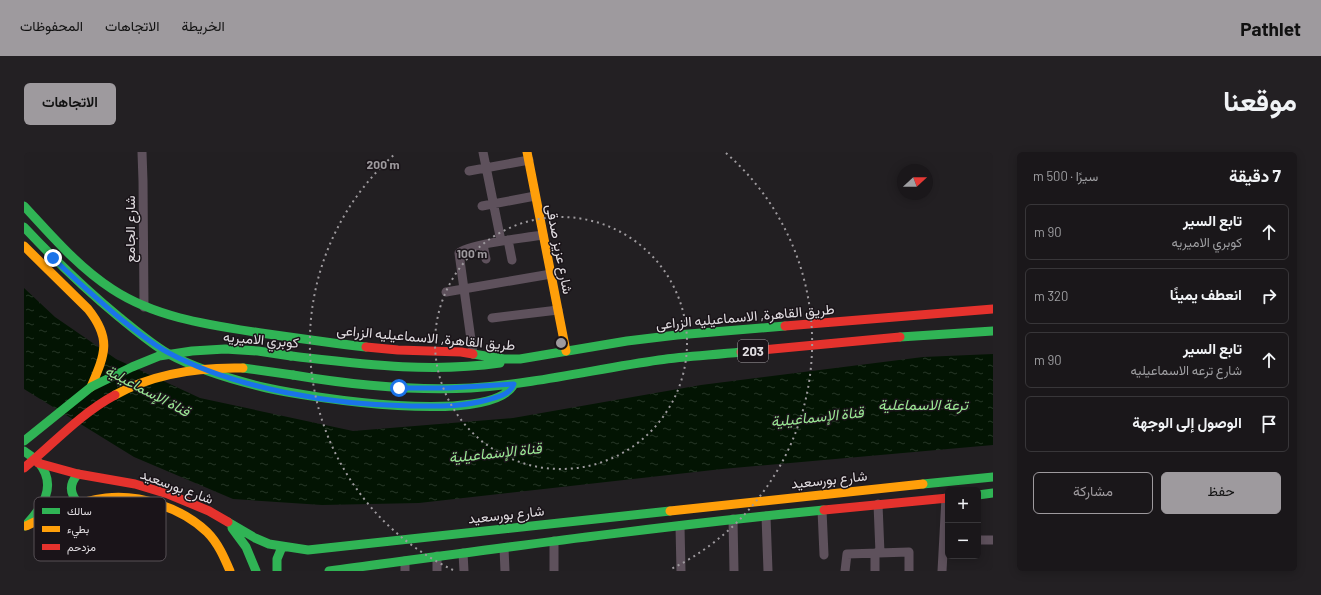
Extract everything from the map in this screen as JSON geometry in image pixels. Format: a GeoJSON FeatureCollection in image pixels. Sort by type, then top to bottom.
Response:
{"type":"FeatureCollection","features":[{"type":"Feature","properties":{"kind":"main road","name":"شارع عزيز صدقى"},"geometry":{"type":"LineString","coordinates":[[528,156],[566,352]]}},
{"type":"Feature","properties":{"kind":"main road","name":"طريق القاهرة, الاسماعيليه الزراعى"},"geometry":{"type":"LineString","coordinates":[[24,206],[69,253],[104,283],[113,290],[144,307],[168,315],[211,325],[330,343],[398,350],[461,352],[504,359],[520,359],[636,340],[679,342],[703,345],[889,338],[993,331]]}},
{"type":"Feature","properties":{"kind":"main road","name":"طريق القاهرة, الاسماعيليه الزراعى"},"geometry":{"type":"LineString","coordinates":[[24,227],[83,286],[137,332],[172,355],[192,365],[227,377],[290,393],[337,401],[404,406],[462,405],[479,402],[504,394],[512,389],[514,384],[676,358],[703,345],[993,309]]}},
{"type":"Feature","properties":{"kind":"main road"},"geometry":{"type":"LineString","coordinates":[[24,246],[88,308],[102,329],[105,341],[104,354],[92,387]]}},
{"type":"Feature","properties":{"kind":"main road"},"geometry":{"type":"LineString","coordinates":[[676,358],[679,342]]}},
{"type":"Feature","properties":{"kind":"main road","name":"كوبري الاميريه"},"geometry":{"type":"LineString","coordinates":[[24,441],[92,387],[132,367],[160,356],[192,351],[232,349],[258,350],[291,356],[414,368],[473,367],[520,359]]}},
{"type":"Feature","properties":{"kind":"main road"},"geometry":{"type":"LineString","coordinates":[[24,468],[85,414],[105,400],[127,389],[155,378],[187,370],[215,367],[240,368],[351,384],[399,388],[448,388],[514,384]]}},
{"type":"Feature","properties":{"kind":"main road"},"geometry":{"type":"LineString","coordinates":[[24,451],[38,463],[46,478],[46,497]]}},
{"type":"Feature","properties":{"kind":"main road","name":"شارع بورسعيد"},"geometry":{"type":"LineString","coordinates":[[38,463],[78,474],[118,480],[152,489],[196,505],[268,544],[301,550],[320,550],[344,546],[866,489],[993,477]]}},
{"type":"Feature","properties":{"kind":"main road"},"geometry":{"type":"LineString","coordinates":[[73,497],[71,491],[72,483],[78,474]]}},
{"type":"Feature","properties":{"kind":"main road"},"geometry":{"type":"LineString","coordinates":[[981,495],[993,493]]}},
{"type":"Feature","properties":{"kind":"main road"},"geometry":{"type":"LineString","coordinates":[[329,571],[733,519],[945,498]]}},
{"type":"Feature","properties":{"kind":"main road"},"geometry":{"type":"LineString","coordinates":[[166,508],[191,520],[207,532],[224,558],[230,571]]}},
{"type":"Feature","properties":{"kind":"main road"},"geometry":{"type":"LineString","coordinates":[[24,526],[34,516]]}},
{"type":"Feature","properties":{"kind":"main road"},"geometry":{"type":"LineString","coordinates":[[225,521],[246,547],[256,571]]}},
{"type":"Feature","properties":{"kind":"main road"},"geometry":{"type":"LineString","coordinates":[[24,526],[34,522]]}},
{"type":"Feature","properties":{"kind":"main road"},"geometry":{"type":"LineString","coordinates":[[277,571],[277,557],[282,547]]}},
{"type":"Feature","properties":{"kind":"street","name":"شارع الجامع"},"geometry":{"type":"LineString","coordinates":[[142,152],[144,307]]}},
{"type":"Feature","properties":{"kind":"street"},"geometry":{"type":"LineString","coordinates":[[484,152],[494,204],[512,260]]}},
{"type":"Feature","properties":{"kind":"street"},"geometry":{"type":"LineString","coordinates":[[469,171],[487,168],[528,156]]}},
{"type":"Feature","properties":{"kind":"street"},"geometry":{"type":"LineString","coordinates":[[482,206],[535,196]]}},
{"type":"Feature","properties":{"kind":"street"},"geometry":{"type":"LineString","coordinates":[[473,354],[458,257],[461,251],[483,245],[543,235]]}},
{"type":"Feature","properties":{"kind":"street"},"geometry":{"type":"LineString","coordinates":[[483,245],[486,259]]}},
{"type":"Feature","properties":{"kind":"street"},"geometry":{"type":"LineString","coordinates":[[446,292],[551,274]]}},
{"type":"Feature","properties":{"kind":"street"},"geometry":{"type":"LineString","coordinates":[[492,318],[558,310]]}},
{"type":"Feature","properties":{"kind":"street"},"geometry":{"type":"LineString","coordinates":[[874,571],[877,553],[878,504]]}},
{"type":"Feature","properties":{"kind":"street"},"geometry":{"type":"LineString","coordinates":[[822,510],[824,555]]}},
{"type":"Feature","properties":{"kind":"street"},"geometry":{"type":"LineString","coordinates":[[766,516],[768,571]]}},
{"type":"Feature","properties":{"kind":"street"},"geometry":{"type":"LineString","coordinates":[[733,519],[734,571]]}},
{"type":"Feature","properties":{"kind":"street"},"geometry":{"type":"LineString","coordinates":[[942,571],[945,523]]}},
{"type":"Feature","properties":{"kind":"street"},"geometry":{"type":"LineString","coordinates":[[680,526],[681,571]]}},
{"type":"Feature","properties":{"kind":"street"},"geometry":{"type":"LineString","coordinates":[[981,540],[993,540]]}},
{"type":"Feature","properties":{"kind":"street"},"geometry":{"type":"LineString","coordinates":[[554,541],[554,571]]}},
{"type":"Feature","properties":{"kind":"street"},"geometry":{"type":"LineString","coordinates":[[504,548],[505,571]]}},
{"type":"Feature","properties":{"kind":"street"},"geometry":{"type":"LineString","coordinates":[[844,571],[846,554],[909,552],[909,571]]}},
{"type":"Feature","properties":{"kind":"street"},"geometry":{"type":"LineString","coordinates":[[463,553],[464,571]]}},
{"type":"Feature","properties":{"kind":"street"},"geometry":{"type":"LineString","coordinates":[[437,556],[437,571]]}},
{"type":"Feature","properties":{"kind":"street"},"geometry":{"type":"LineString","coordinates":[[405,561],[405,571]]}},
{"type":"Feature","properties":{"kind":"water","name":"ترعة الاسماعلية"},"geometry":{"type":"Polygon","coordinates":[[[24,288],[55,317],[116,359],[200,398],[353,431],[513,418],[701,385],[923,357],[993,354],[993,445],[722,469],[419,503],[322,505],[233,499],[134,457],[24,389],[24,288]]]}},
{"type":"Feature","properties":{"kind":"traffic: fast"},"geometry":{"type":"LineString","coordinates":[[24,206],[65,250],[88,271],[112,289],[147,307],[165,314],[222,327],[366,347]]}},
{"type":"Feature","properties":{"kind":"traffic: fast"},"geometry":{"type":"LineString","coordinates":[[24,227],[82,285],[148,340],[167,353],[191,365],[216,374],[254,385],[288,392],[357,402],[398,406],[437,407],[472,404],[499,397],[514,384]]}},
{"type":"Feature","properties":{"kind":"traffic: fast"},"geometry":{"type":"LineString","coordinates":[[473,354],[504,359],[520,359],[627,341],[677,335],[785,326]]}},
{"type":"Feature","properties":{"kind":"traffic: fast"},"geometry":{"type":"LineString","coordinates":[[900,337],[993,331]]}},
{"type":"Feature","properties":{"kind":"traffic: fast"},"geometry":{"type":"LineString","coordinates":[[24,441],[91,387],[159,356],[192,351],[225,349],[258,351],[291,356]]}},
{"type":"Feature","properties":{"kind":"traffic: fast"},"geometry":{"type":"LineString","coordinates":[[293,375],[337,382],[404,388],[471,388],[542,380],[669,359],[741,352]]}},
{"type":"Feature","properties":{"kind":"traffic: fast"},"geometry":{"type":"LineString","coordinates":[[291,356],[370,364],[421,367],[474,366],[500,363]]}},
{"type":"Feature","properties":{"kind":"traffic: fast"},"geometry":{"type":"LineString","coordinates":[[243,368],[293,375]]}},
{"type":"Feature","properties":{"kind":"traffic: fast"},"geometry":{"type":"LineString","coordinates":[[24,451],[34,458],[45,472],[47,480],[46,497]]}},
{"type":"Feature","properties":{"kind":"traffic: fast"},"geometry":{"type":"LineString","coordinates":[[74,497],[72,494],[72,486],[78,474]]}},
{"type":"Feature","properties":{"kind":"traffic: fast"},"geometry":{"type":"LineString","coordinates":[[923,484],[993,477]]}},
{"type":"Feature","properties":{"kind":"traffic: fast"},"geometry":{"type":"LineString","coordinates":[[981,495],[993,493]]}},
{"type":"Feature","properties":{"kind":"traffic: fast"},"geometry":{"type":"LineString","coordinates":[[329,571],[515,546],[762,516],[824,510]]}},
{"type":"Feature","properties":{"kind":"traffic: fast"},"geometry":{"type":"LineString","coordinates":[[228,522],[255,538],[269,544],[308,550],[670,511]]}},
{"type":"Feature","properties":{"kind":"traffic: fast"},"geometry":{"type":"LineString","coordinates":[[25,526],[34,516]]}},
{"type":"Feature","properties":{"kind":"traffic: fast"},"geometry":{"type":"LineString","coordinates":[[232,528],[246,547],[256,571]]}},
{"type":"Feature","properties":{"kind":"traffic: fast"},"geometry":{"type":"LineString","coordinates":[[277,571],[277,559],[282,547]]}},
{"type":"Feature","properties":{"kind":"traffic: slow"},"geometry":{"type":"LineString","coordinates":[[527,152],[566,351]]}},
{"type":"Feature","properties":{"kind":"traffic: slow"},"geometry":{"type":"LineString","coordinates":[[24,246],[88,309],[101,329],[104,347],[103,356],[91,387]]}},
{"type":"Feature","properties":{"kind":"traffic: slow"},"geometry":{"type":"LineString","coordinates":[[115,395],[145,381],[177,373],[193,370],[243,368]]}},
{"type":"Feature","properties":{"kind":"traffic: slow"},"geometry":{"type":"LineString","coordinates":[[670,511],[923,484]]}},
{"type":"Feature","properties":{"kind":"traffic: slow"},"geometry":{"type":"LineString","coordinates":[[166,507],[197,523],[207,532],[218,545],[230,571]]}},
{"type":"Feature","properties":{"kind":"traffic: slow"},"geometry":{"type":"LineString","coordinates":[[26,526],[34,522]]}},
{"type":"Feature","properties":{"kind":"traffic: jam"},"geometry":{"type":"LineString","coordinates":[[785,326],[993,309]]}},
{"type":"Feature","properties":{"kind":"traffic: jam"},"geometry":{"type":"LineString","coordinates":[[741,352],[900,337]]}},
{"type":"Feature","properties":{"kind":"traffic: jam"},"geometry":{"type":"LineString","coordinates":[[366,347],[398,350],[461,352],[473,354]]}},
{"type":"Feature","properties":{"kind":"traffic: jam"},"geometry":{"type":"LineString","coordinates":[[24,468],[90,411],[115,395]]}},
{"type":"Feature","properties":{"kind":"traffic: jam"},"geometry":{"type":"LineString","coordinates":[[38,463],[78,474],[135,484],[168,494],[209,511],[228,522]]}},
{"type":"Feature","properties":{"kind":"traffic: jam"},"geometry":{"type":"LineString","coordinates":[[824,510],[945,498]]}},
{"type":"Feature","properties":{"kind":"route"},"geometry":{"type":"LineString","coordinates":[[53,258],[86,290],[137,332],[166,352],[192,365],[227,377],[304,396],[356,403],[404,406],[446,406],[479,402],[509,392],[514,384],[448,388],[399,388]]}},
{"type":"Feature","properties":{"kind":"water label","name":"قناة الإسماعيلية"},"geometry":{"type":"Point","coordinates":[148,390]}},
{"type":"Feature","properties":{"kind":"water label","name":"قناة الإسماعيلية"},"geometry":{"type":"Point","coordinates":[817,416]}},
{"type":"Feature","properties":{"kind":"water label","name":"قناة الإسماعيلية"},"geometry":{"type":"Point","coordinates":[495,452]}}]}
